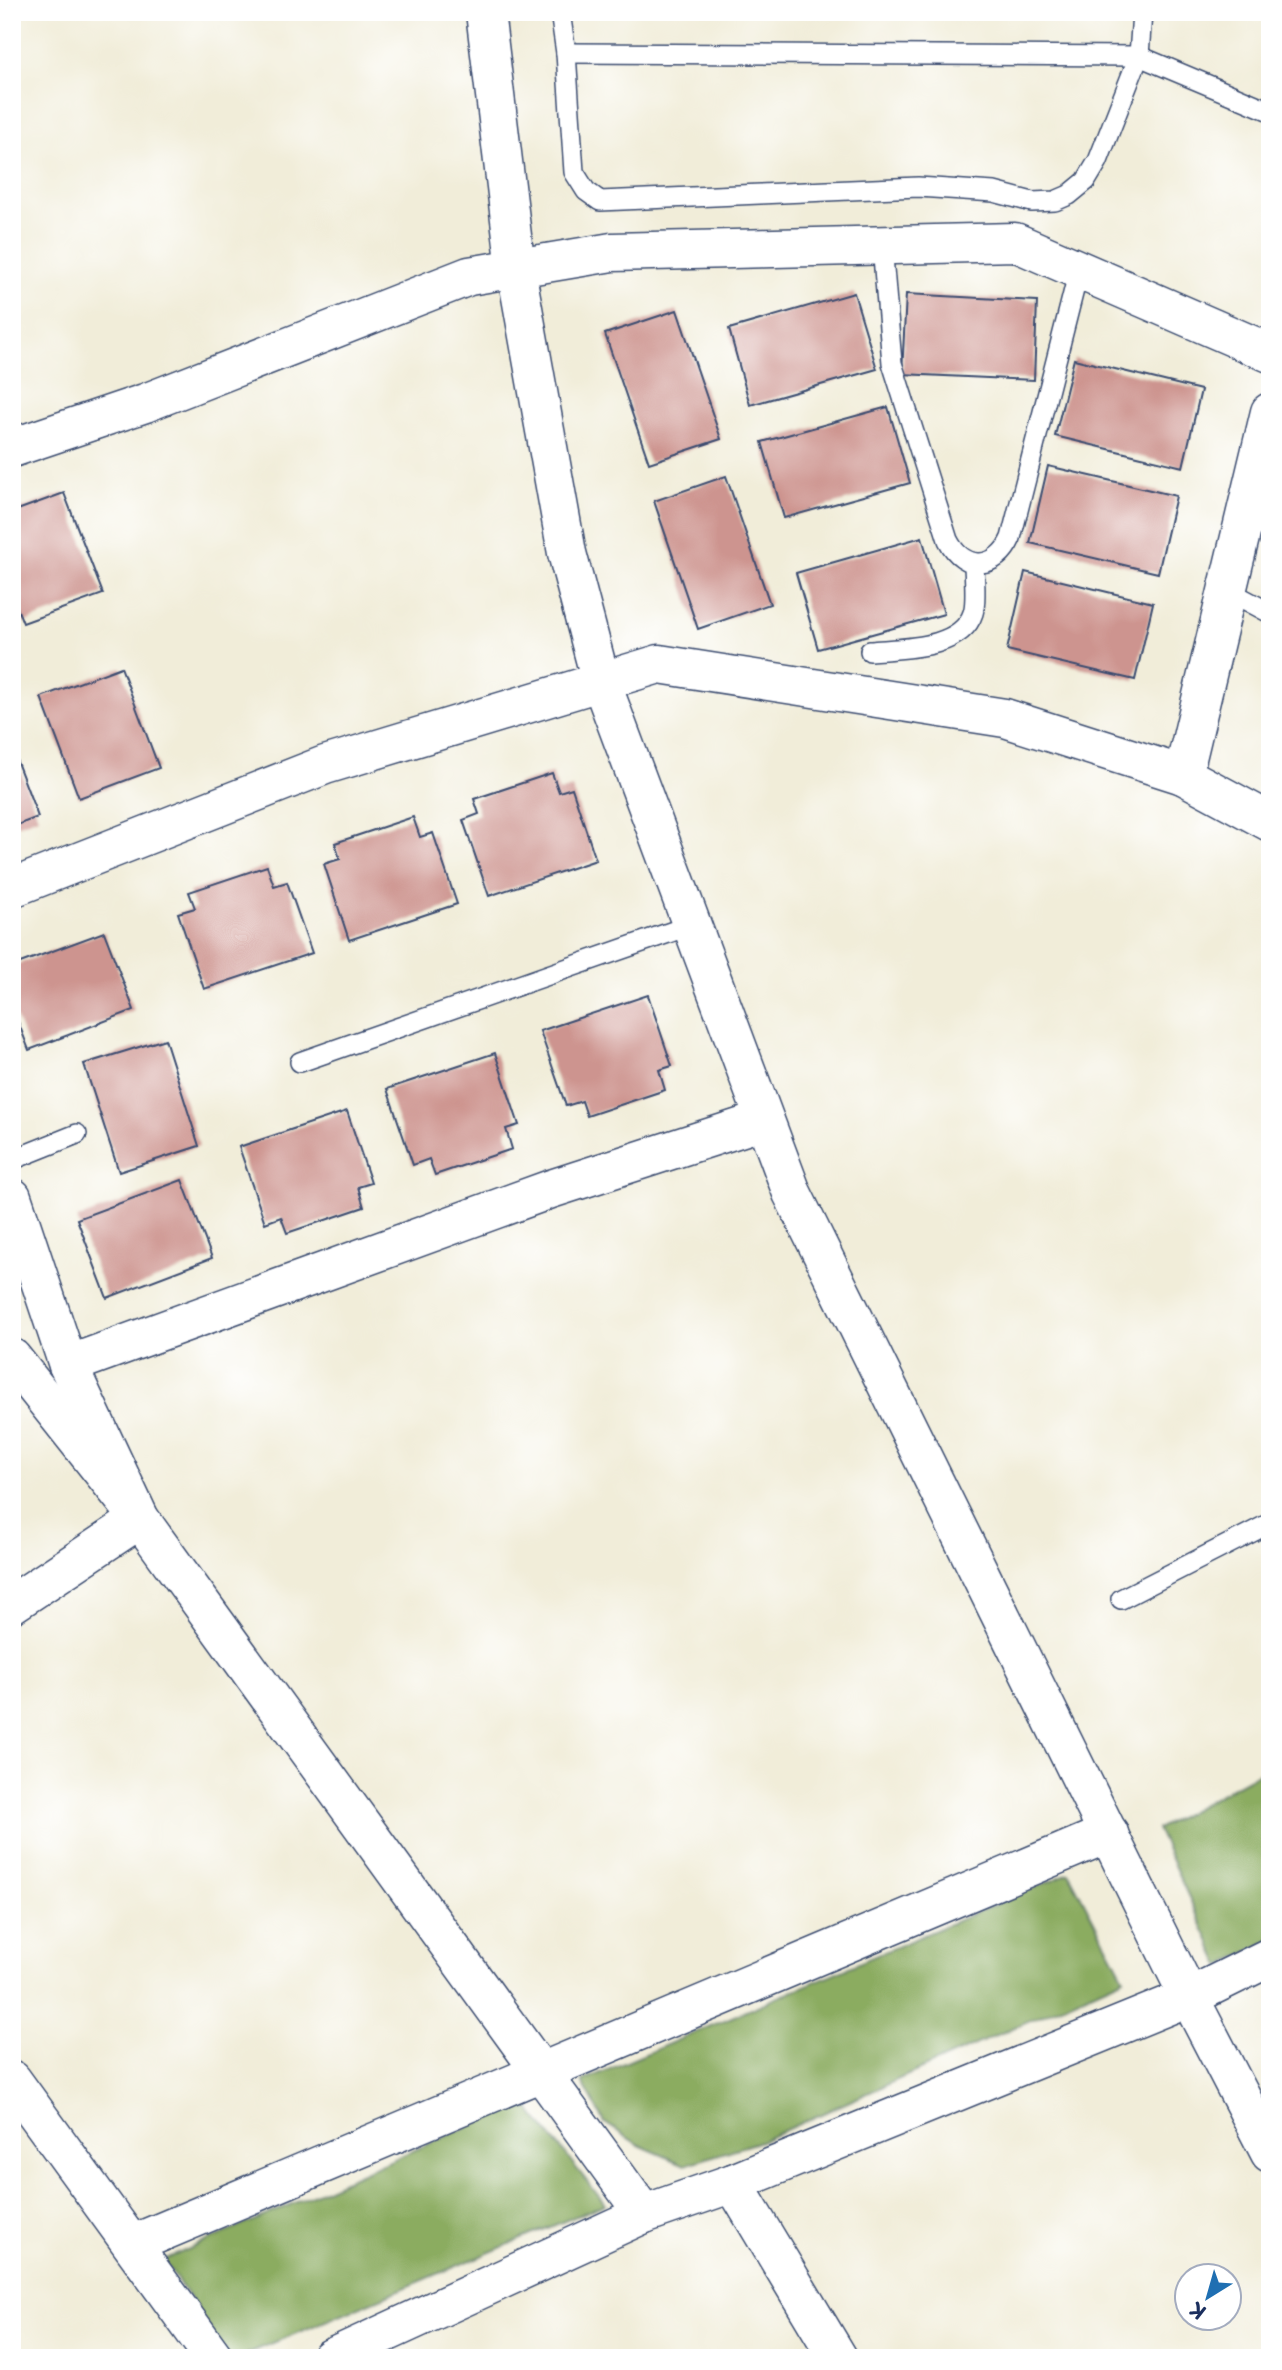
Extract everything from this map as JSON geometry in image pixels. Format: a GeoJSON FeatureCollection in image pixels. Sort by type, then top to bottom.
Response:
{"type":"FeatureCollection","features":[{"type":"Feature","properties":{"kind":"street"},"geometry":{"type":"LineString","coordinates":[[485,12],[516,269],[567,553],[601,682],[792,1193],[1189,1997],[1270,2153]]}},
{"type":"Feature","properties":{"kind":"street"},"geometry":{"type":"LineString","coordinates":[[12,448],[145,403],[469,276],[612,252],[1015,242],[1270,354]]}},
{"type":"Feature","properties":{"kind":"street"},"geometry":{"type":"LineString","coordinates":[[1183,775],[1270,412]]}},
{"type":"Feature","properties":{"kind":"street"},"geometry":{"type":"LineString","coordinates":[[12,888],[325,765],[659,664],[1005,718],[1183,775],[1270,822]]}},
{"type":"Feature","properties":{"kind":"street"},"geometry":{"type":"LineString","coordinates":[[68,1364],[551,1189],[764,1120]]}},
{"type":"Feature","properties":{"kind":"street"},"geometry":{"type":"LineString","coordinates":[[12,1197],[68,1364],[140,1519]]}},
{"type":"Feature","properties":{"kind":"street"},"geometry":{"type":"LineString","coordinates":[[12,1358],[140,1519],[644,2214]]}},
{"type":"Feature","properties":{"kind":"street"},"geometry":{"type":"LineString","coordinates":[[12,1604],[140,1519]]}},
{"type":"Feature","properties":{"kind":"street"},"geometry":{"type":"LineString","coordinates":[[133,2244],[1109,1833]]}},
{"type":"Feature","properties":{"kind":"street"},"geometry":{"type":"LineString","coordinates":[[331,2358],[644,2214],[733,2183],[1189,1997],[1270,1957]]}},
{"type":"Feature","properties":{"kind":"street"},"geometry":{"type":"LineString","coordinates":[[12,2080],[214,2358]]}},
{"type":"Feature","properties":{"kind":"street"},"geometry":{"type":"LineString","coordinates":[[733,2183],[838,2358]]}},
{"type":"Feature","properties":{"kind":"lane"},"geometry":{"type":"LineString","coordinates":[[560,12],[566,53],[574,172],[586,191],[600,201],[918,187],[994,192],[1032,202],[1055,201],[1069,195],[1086,181],[1092,171],[1139,56],[1142,12]]}},
{"type":"Feature","properties":{"kind":"lane"},"geometry":{"type":"LineString","coordinates":[[566,53],[1139,56],[1270,111]]}},
{"type":"Feature","properties":{"kind":"lane"},"geometry":{"type":"LineString","coordinates":[[881,245],[892,363],[948,540],[962,559],[974,563],[986,563],[997,558],[1006,549],[1011,538],[1079,270]]}},
{"type":"Feature","properties":{"kind":"lane"},"geometry":{"type":"LineString","coordinates":[[870,651],[936,644],[956,634],[974,612],[974,563]]}},
{"type":"Feature","properties":{"kind":"lane"},"geometry":{"type":"LineString","coordinates":[[1227,590],[1270,613]]}},
{"type":"Feature","properties":{"kind":"lane"},"geometry":{"type":"LineString","coordinates":[[300,1062],[691,925]]}},
{"type":"Feature","properties":{"kind":"lane"},"geometry":{"type":"LineString","coordinates":[[12,1160],[77,1134]]}},
{"type":"Feature","properties":{"kind":"lane"},"geometry":{"type":"LineString","coordinates":[[1121,1599],[1270,1523]]}},
{"type":"Feature","properties":{"kind":"green space"},"geometry":{"type":"Polygon","coordinates":[[[1270,1767],[1270,1940],[1221,1966],[1157,1829],[1270,1767]]]}},
{"type":"Feature","properties":{"kind":"green space"},"geometry":{"type":"Polygon","coordinates":[[[1069,1873],[1124,1978],[761,2141],[685,2165],[639,2145],[605,2123],[582,2081],[1069,1873]]]}},
{"type":"Feature","properties":{"kind":"green space"},"geometry":{"type":"Polygon","coordinates":[[[524,2102],[605,2204],[237,2358],[229,2358],[164,2260],[524,2102]]]}},
{"type":"Feature","properties":{"kind":"building"},"geometry":{"type":"Polygon","coordinates":[[[854,293],[877,369],[750,405],[729,329],[854,293]]]}},
{"type":"Feature","properties":{"kind":"building"},"geometry":{"type":"Polygon","coordinates":[[[906,294],[1037,301],[1034,380],[902,374],[906,294]]]}},
{"type":"Feature","properties":{"kind":"building"},"geometry":{"type":"Polygon","coordinates":[[[677,310],[721,439],[649,463],[605,334],[677,310]]]}},
{"type":"Feature","properties":{"kind":"building"},"geometry":{"type":"Polygon","coordinates":[[[1074,359],[1201,390],[1183,467],[1055,436],[1074,359]]]}},
{"type":"Feature","properties":{"kind":"building"},"geometry":{"type":"Polygon","coordinates":[[[888,407],[910,483],[784,518],[762,442],[888,407]]]}},
{"type":"Feature","properties":{"kind":"building"},"geometry":{"type":"Polygon","coordinates":[[[1048,466],[1176,496],[1158,573],[1030,543],[1048,466]]]}},
{"type":"Feature","properties":{"kind":"building"},"geometry":{"type":"Polygon","coordinates":[[[726,476],[770,604],[698,629],[654,501],[726,476]]]}},
{"type":"Feature","properties":{"kind":"building"},"geometry":{"type":"Polygon","coordinates":[[[64,493],[103,594],[23,623],[12,595],[12,512],[64,493]]]}},
{"type":"Feature","properties":{"kind":"building"},"geometry":{"type":"Polygon","coordinates":[[[922,537],[944,614],[818,649],[796,573],[922,537]]]}},
{"type":"Feature","properties":{"kind":"building"},"geometry":{"type":"Polygon","coordinates":[[[1025,572],[1153,603],[1135,680],[1007,650],[1025,572]]]}},
{"type":"Feature","properties":{"kind":"building"},"geometry":{"type":"Polygon","coordinates":[[[121,667],[159,768],[79,798],[41,697],[121,667]]]}},
{"type":"Feature","properties":{"kind":"building"},"geometry":{"type":"Polygon","coordinates":[[[12,749],[38,817],[12,827],[12,749]]]}},
{"type":"Feature","properties":{"kind":"building"},"geometry":{"type":"Polygon","coordinates":[[[552,773],[559,792],[572,788],[596,860],[489,896],[463,820],[479,814],[474,799],[552,773]]]}},
{"type":"Feature","properties":{"kind":"building"},"geometry":{"type":"Polygon","coordinates":[[[413,817],[420,837],[433,833],[457,904],[349,940],[324,864],[340,859],[335,843],[413,817]]]}},
{"type":"Feature","properties":{"kind":"building"},"geometry":{"type":"Polygon","coordinates":[[[267,866],[274,886],[287,882],[312,953],[204,989],[178,913],[195,908],[189,892],[267,866]]]}},
{"type":"Feature","properties":{"kind":"building"},"geometry":{"type":"Polygon","coordinates":[[[104,932],[134,1010],[29,1050],[12,1006],[12,966],[104,932]]]}},
{"type":"Feature","properties":{"kind":"building"},"geometry":{"type":"Polygon","coordinates":[[[648,995],[672,1066],[659,1070],[665,1090],[587,1116],[582,1101],[566,1106],[540,1031],[648,995]]]}},
{"type":"Feature","properties":{"kind":"building"},"geometry":{"type":"Polygon","coordinates":[[[165,1039],[199,1146],[119,1172],[84,1064],[165,1039]]]}},
{"type":"Feature","properties":{"kind":"building"},"geometry":{"type":"Polygon","coordinates":[[[495,1053],[519,1125],[506,1129],[512,1149],[435,1175],[429,1159],[413,1165],[387,1089],[495,1053]]]}},
{"type":"Feature","properties":{"kind":"building"},"geometry":{"type":"Polygon","coordinates":[[[347,1111],[371,1183],[358,1187],[364,1207],[287,1233],[281,1217],[265,1223],[239,1147],[347,1111]]]}},
{"type":"Feature","properties":{"kind":"building"},"geometry":{"type":"Polygon","coordinates":[[[182,1180],[212,1258],[107,1298],[77,1219],[182,1180]]]}}]}
